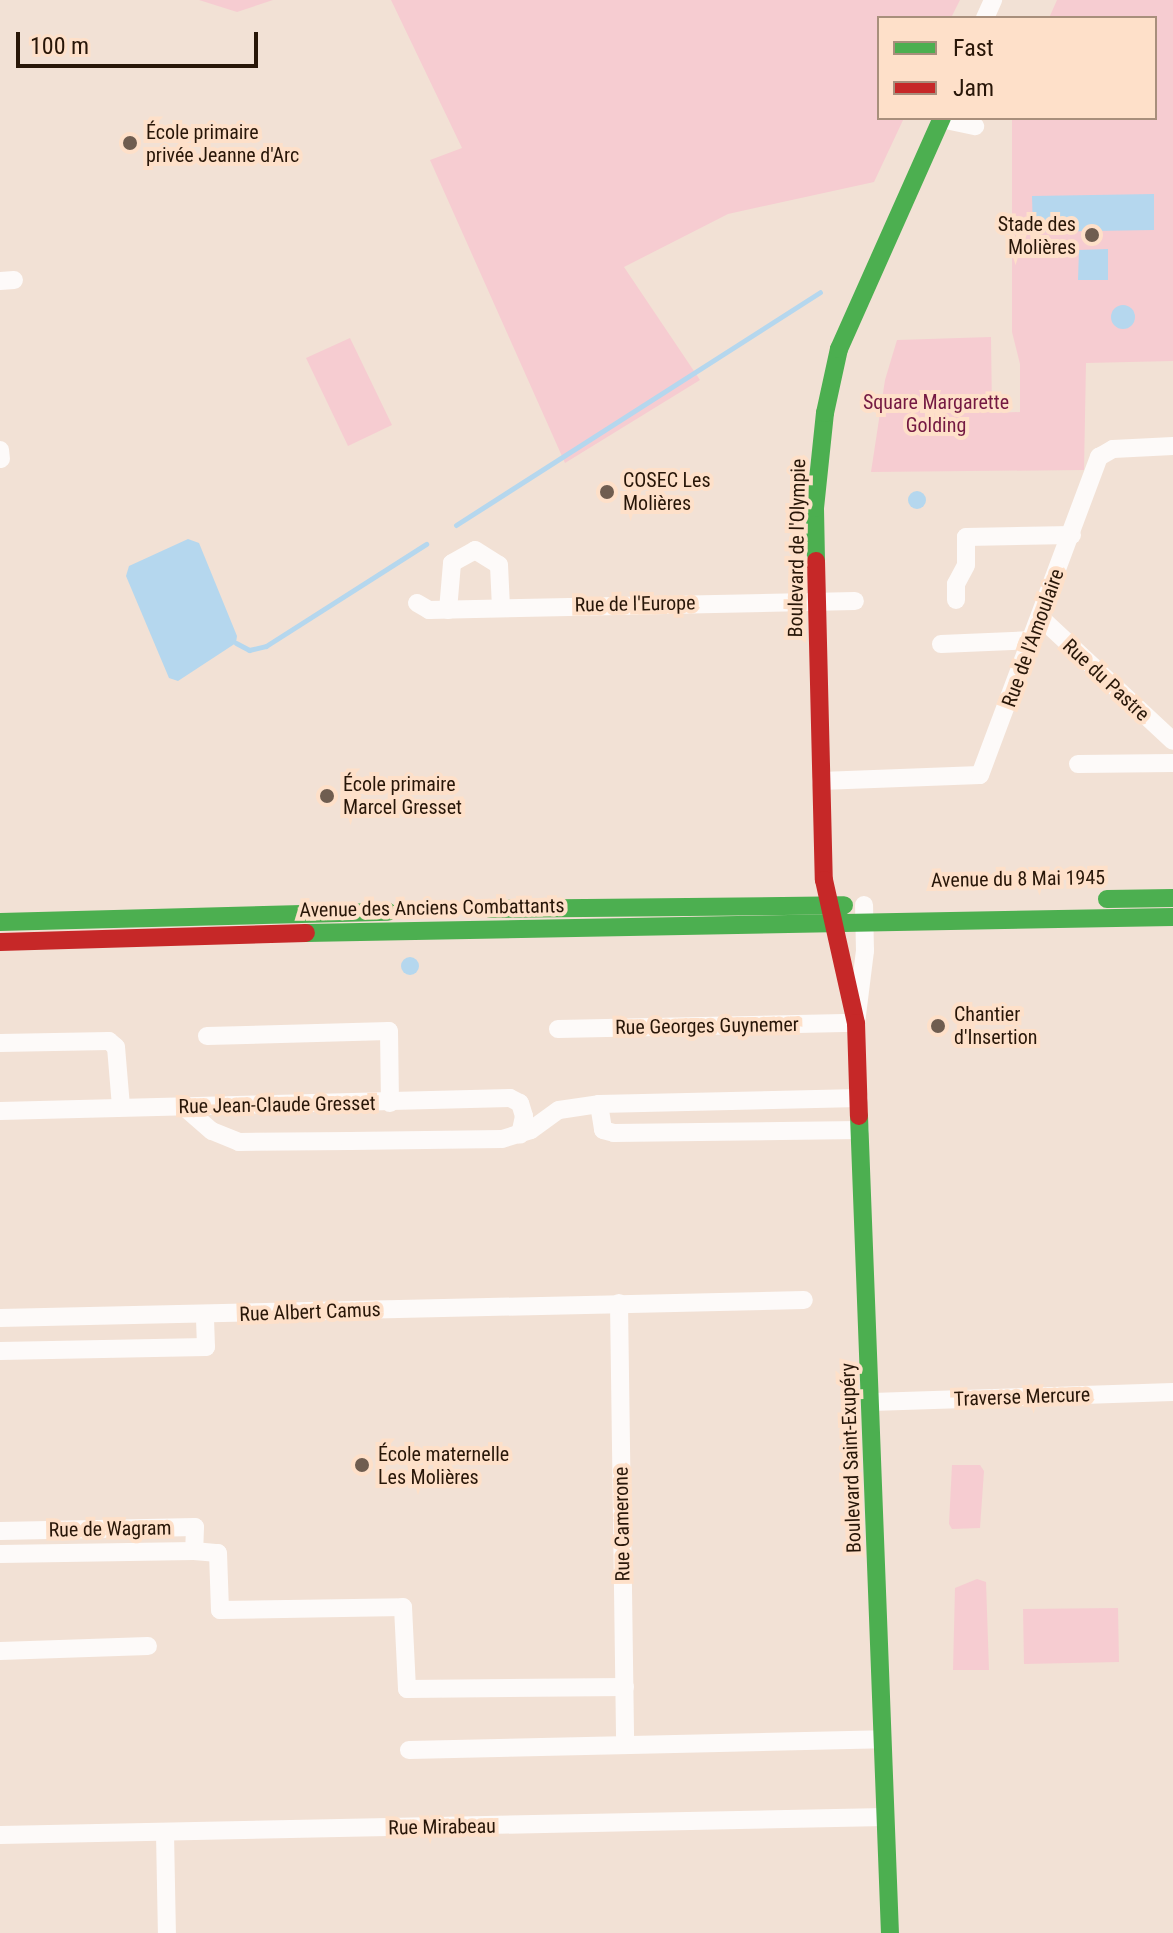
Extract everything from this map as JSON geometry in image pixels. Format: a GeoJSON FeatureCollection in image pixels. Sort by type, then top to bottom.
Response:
{"type":"FeatureCollection","features":[{"type":"Feature","properties":{"kind":"main road","name":"Boulevard de l'Olympie"},"geometry":{"type":"LineString","coordinates":[[833,914],[824,880],[817,602],[818,462],[834,369],[864,284],[942,120]]}},
{"type":"Feature","properties":{"kind":"main road","name":"Avenue du 8 Mai 1945"},"geometry":{"type":"LineString","coordinates":[[864,913],[1173,898]]}},
{"type":"Feature","properties":{"kind":"main road","name":"Avenue des Anciens Combattants"},"geometry":{"type":"LineString","coordinates":[[0,942],[864,913]]}},
{"type":"Feature","properties":{"kind":"main road","name":"Avenue du 8 Mai 1945"},"geometry":{"type":"LineString","coordinates":[[864,913],[1173,917]]}},
{"type":"Feature","properties":{"kind":"main road","name":"Avenue des Anciens Combattants"},"geometry":{"type":"LineString","coordinates":[[0,922],[833,914]]}},
{"type":"Feature","properties":{"kind":"main road","name":"Boulevard Saint-Exupéry"},"geometry":{"type":"LineString","coordinates":[[833,914],[856,1023],[890,1933]]}},
{"type":"Feature","properties":{"kind":"street"},"geometry":{"type":"LineString","coordinates":[[947,120],[975,126]]}},
{"type":"Feature","properties":{"kind":"street","name":"Rue de l'Amoulaire"},"geometry":{"type":"LineString","coordinates":[[821,781],[980,775],[1101,453],[1173,446]]}},
{"type":"Feature","properties":{"kind":"street"},"geometry":{"type":"LineString","coordinates":[[0,450],[1,459]]}},
{"type":"Feature","properties":{"kind":"street"},"geometry":{"type":"LineString","coordinates":[[956,600],[956,584],[966,565],[966,537],[1072,535]]}},
{"type":"Feature","properties":{"kind":"street"},"geometry":{"type":"LineString","coordinates":[[448,610],[452,563],[475,550],[499,565],[501,607]]}},
{"type":"Feature","properties":{"kind":"street","name":"Rue de l'Europe"},"geometry":{"type":"LineString","coordinates":[[417,603],[429,610],[448,610],[855,601]]}},
{"type":"Feature","properties":{"kind":"street","name":"Rue du Pastre"},"geometry":{"type":"LineString","coordinates":[[1041,618],[1173,741]]}},
{"type":"Feature","properties":{"kind":"street"},"geometry":{"type":"LineString","coordinates":[[941,644],[1032,640]]}},
{"type":"Feature","properties":{"kind":"street"},"geometry":{"type":"LineString","coordinates":[[1078,764],[1173,763]]}},
{"type":"Feature","properties":{"kind":"street","name":"Boulevard Saint-Exupéry"},"geometry":{"type":"LineString","coordinates":[[856,1023],[864,913]]}},
{"type":"Feature","properties":{"kind":"street","name":"Rue Georges Guynemer"},"geometry":{"type":"LineString","coordinates":[[558,1029],[856,1023]]}},
{"type":"Feature","properties":{"kind":"street"},"geometry":{"type":"LineString","coordinates":[[207,1036],[389,1031],[390,1103]]}},
{"type":"Feature","properties":{"kind":"street"},"geometry":{"type":"LineString","coordinates":[[0,1043],[109,1041],[116,1047],[121,1107]]}},
{"type":"Feature","properties":{"kind":"street","name":"Rue Jean-Claude Gresset"},"geometry":{"type":"LineString","coordinates":[[0,1111],[510,1098],[520,1103],[524,1116],[520,1135]]}},
{"type":"Feature","properties":{"kind":"street"},"geometry":{"type":"LineString","coordinates":[[183,1106],[212,1131],[239,1142],[520,1135],[559,1110],[599,1104],[859,1098]]}},
{"type":"Feature","properties":{"kind":"street"},"geometry":{"type":"LineString","coordinates":[[599,1104],[603,1130],[614,1133],[860,1130]]}},
{"type":"Feature","properties":{"kind":"street"},"geometry":{"type":"LineString","coordinates":[[212,1131],[212,1121],[223,1105]]}},
{"type":"Feature","properties":{"kind":"street","name":"Rue Albert Camus"},"geometry":{"type":"LineString","coordinates":[[0,1318],[804,1300]]}},
{"type":"Feature","properties":{"kind":"street","name":"Rue Camerone"},"geometry":{"type":"LineString","coordinates":[[619,1303],[625,1745]]}},
{"type":"Feature","properties":{"kind":"street"},"geometry":{"type":"LineString","coordinates":[[0,1351],[206,1347],[205,1314]]}},
{"type":"Feature","properties":{"kind":"street","name":"Traverse Mercure"},"geometry":{"type":"LineString","coordinates":[[872,1402],[1173,1392]]}},
{"type":"Feature","properties":{"kind":"street","name":"Rue de Wagram"},"geometry":{"type":"LineString","coordinates":[[0,1531],[195,1527],[194,1551],[0,1554]]}},
{"type":"Feature","properties":{"kind":"street"},"geometry":{"type":"LineString","coordinates":[[194,1551],[218,1553],[220,1610],[403,1607],[407,1689],[625,1687]]}},
{"type":"Feature","properties":{"kind":"street"},"geometry":{"type":"LineString","coordinates":[[0,1651],[148,1646]]}},
{"type":"Feature","properties":{"kind":"street"},"geometry":{"type":"LineString","coordinates":[[409,1750],[882,1739]]}},
{"type":"Feature","properties":{"kind":"street","name":"Rue Mirabeau"},"geometry":{"type":"LineString","coordinates":[[0,1835],[885,1817]]}},
{"type":"Feature","properties":{"kind":"street"},"geometry":{"type":"LineString","coordinates":[[165,1833],[167,1933]]}},
{"type":"Feature","properties":{"kind":"street"},"geometry":{"type":"LineString","coordinates":[[887,1892],[905,1933]]}},
{"type":"Feature","properties":{"kind":"green space"},"geometry":{"type":"Polygon","coordinates":[[[199,0],[273,0],[237,12],[199,0]]]}},
{"type":"Feature","properties":{"kind":"green space"},"geometry":{"type":"Polygon","coordinates":[[[391,0],[960,0],[952,16],[877,16],[877,120],[903,120],[874,182],[728,214],[624,267],[700,380],[565,463],[430,160],[462,148],[391,0]]]}},
{"type":"Feature","properties":{"kind":"green space","name":"Stade des Molières"},"geometry":{"type":"Polygon","coordinates":[[[1057,0],[1173,0],[1173,361],[1086,363],[1084,470],[871,472],[885,380],[897,340],[991,337],[992,413],[1020,412],[1020,364],[1012,332],[1012,120],[1157,120],[1157,16],[1050,16],[1057,0]]]}},
{"type":"Feature","properties":{"kind":"green space"},"geometry":{"type":"Polygon","coordinates":[[[350,338],[392,425],[348,446],[306,358],[350,338]]]}},
{"type":"Feature","properties":{"kind":"green space"},"geometry":{"type":"Polygon","coordinates":[[[952,1465],[980,1465],[984,1471],[980,1528],[952,1529],[949,1524],[952,1465]]]}},
{"type":"Feature","properties":{"kind":"green space"},"geometry":{"type":"Polygon","coordinates":[[[977,1579],[986,1582],[989,1670],[953,1670],[955,1588],[977,1579]]]}},
{"type":"Feature","properties":{"kind":"green space"},"geometry":{"type":"Polygon","coordinates":[[[1118,1608],[1119,1662],[1024,1664],[1023,1609],[1118,1608]]]}},
{"type":"Feature","properties":{"kind":"water"},"geometry":{"type":"Polygon","coordinates":[[[1154,194],[1154,230],[1033,232],[1032,196],[1154,194]]]}},
{"type":"Feature","properties":{"kind":"water"},"geometry":{"type":"Polygon","coordinates":[[[1108,249],[1108,280],[1078,280],[1079,250],[1108,249]]]}},
{"type":"Feature","properties":{"kind":"water"},"geometry":{"type":"Polygon","coordinates":[[[1123,305],[1132,308],[1135,317],[1132,326],[1123,329],[1114,326],[1111,317],[1114,308],[1123,305]]]}},
{"type":"Feature","properties":{"kind":"water"},"geometry":{"type":"Polygon","coordinates":[[[917,491],[926,500],[917,509],[908,500],[917,491]]]}},
{"type":"Feature","properties":{"kind":"water"},"geometry":{"type":"Polygon","coordinates":[[[188,539],[199,543],[237,636],[236,643],[178,681],[169,678],[126,576],[129,566],[188,539]]]}},
{"type":"Feature","properties":{"kind":"water"},"geometry":{"type":"Polygon","coordinates":[[[410,957],[419,966],[410,975],[401,966],[410,957]]]}},
{"type":"Feature","properties":{"kind":"waterway"},"geometry":{"type":"LineString","coordinates":[[456,525],[820,292]]}},
{"type":"Feature","properties":{"kind":"waterway"},"geometry":{"type":"LineString","coordinates":[[236,643],[249,650],[266,646],[426,544]]}},
{"type":"Feature","properties":{"kind":"traffic: fast"},"geometry":{"type":"LineString","coordinates":[[816,561],[815,508],[825,413],[839,349],[941,120]]}},
{"type":"Feature","properties":{"kind":"traffic: fast"},"geometry":{"type":"LineString","coordinates":[[1107,899],[1173,898]]}},
{"type":"Feature","properties":{"kind":"traffic: fast"},"geometry":{"type":"LineString","coordinates":[[491,909],[844,905]]}},
{"type":"Feature","properties":{"kind":"traffic: fast"},"geometry":{"type":"LineString","coordinates":[[0,922],[388,912]]}},
{"type":"Feature","properties":{"kind":"traffic: fast"},"geometry":{"type":"LineString","coordinates":[[306,933],[1173,917]]}},
{"type":"Feature","properties":{"kind":"traffic: fast"},"geometry":{"type":"LineString","coordinates":[[859,1116],[890,1933]]}},
{"type":"Feature","properties":{"kind":"traffic: jam"},"geometry":{"type":"LineString","coordinates":[[816,561],[824,880],[856,1023],[859,1116]]}},
{"type":"Feature","properties":{"kind":"traffic: jam"},"geometry":{"type":"LineString","coordinates":[[0,942],[306,933]]}},
{"type":"Feature","properties":{"kind":"place","name":"École primaire privée Jeanne d'Arc"},"geometry":{"type":"Point","coordinates":[130,143]}},
{"type":"Feature","properties":{"kind":"place","name":"Stade des Molières"},"geometry":{"type":"Point","coordinates":[1092,235]}},
{"type":"Feature","properties":{"kind":"place","name":"COSEC Les Molières"},"geometry":{"type":"Point","coordinates":[607,492]}},
{"type":"Feature","properties":{"kind":"place","name":"École primaire Marcel Gresset"},"geometry":{"type":"Point","coordinates":[327,796]}},
{"type":"Feature","properties":{"kind":"place","name":"Chantier d'Insertion"},"geometry":{"type":"Point","coordinates":[938,1026]}},
{"type":"Feature","properties":{"kind":"place","name":"École maternelle Les Molières"},"geometry":{"type":"Point","coordinates":[362,1465]}},
{"type":"Feature","properties":{"kind":"park label","name":"Square Margarette Golding"},"geometry":{"type":"Point","coordinates":[936,414]}}]}
